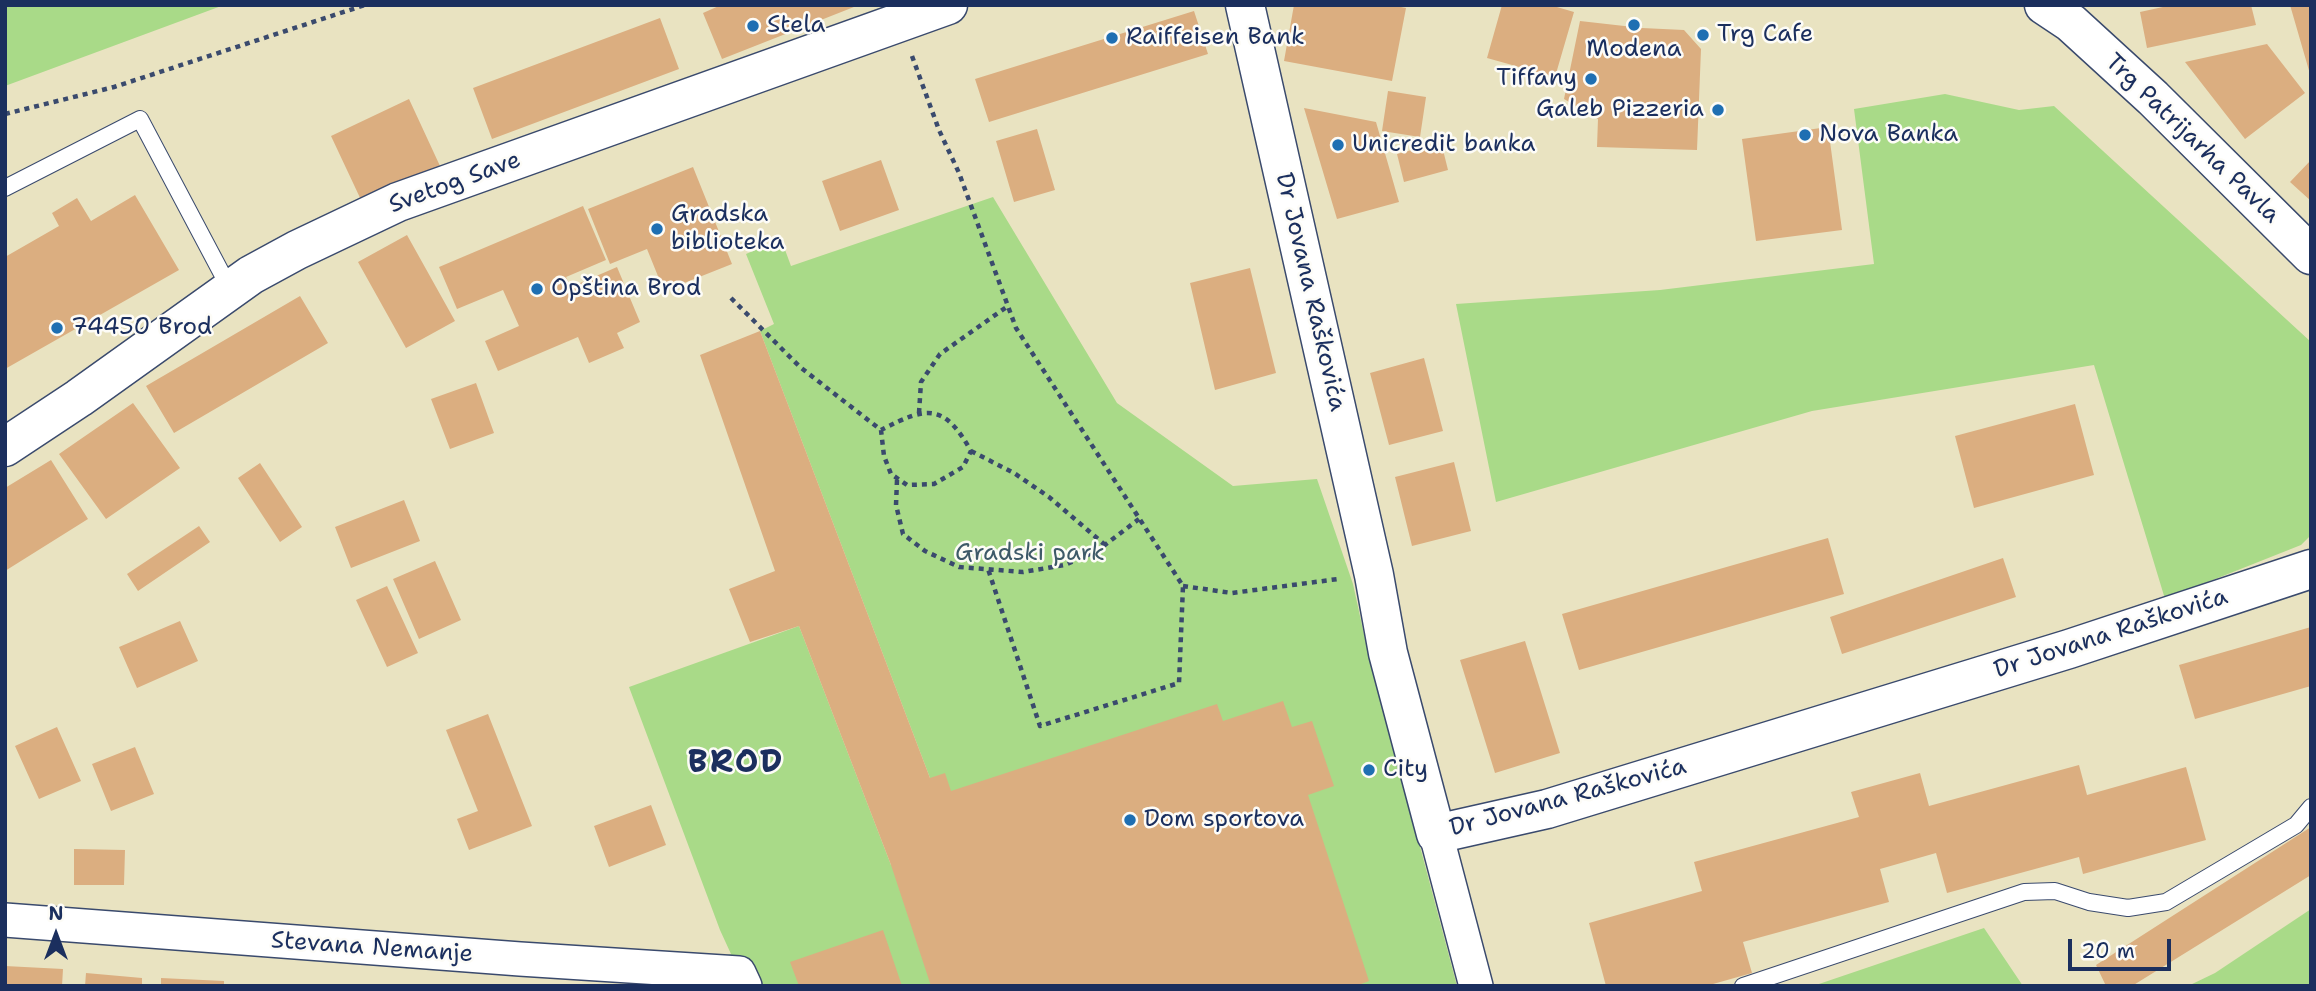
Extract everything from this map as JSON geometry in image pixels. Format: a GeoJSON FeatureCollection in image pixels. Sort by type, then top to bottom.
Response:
{"type":"FeatureCollection","features":[{"type":"Feature","properties":{"kind":"street","name":"Svetog Save"},"geometry":{"type":"LineString","coordinates":[[5,447],[79,398],[251,275],[398,202],[948,5]]}},
{"type":"Feature","properties":{"kind":"street","name":"Dr Jovana Raškovića"},"geometry":{"type":"LineString","coordinates":[[1245,5],[1374,575],[1388,653],[1436,834],[1573,801],[2069,649],[2311,569]]}},
{"type":"Feature","properties":{"kind":"street","name":"Trg Patrijarha Pavla"},"geometry":{"type":"LineString","coordinates":[[2061,11],[2311,255]]}},
{"type":"Feature","properties":{"kind":"street"},"geometry":{"type":"LineString","coordinates":[[1436,834],[1476,986]]}},
{"type":"Feature","properties":{"kind":"street","name":"Stevana Nemanje"},"geometry":{"type":"LineString","coordinates":[[5,920],[520,959],[742,979]]}},
{"type":"Feature","properties":{"kind":"lane"},"geometry":{"type":"LineString","coordinates":[[5,188],[140,119],[230,290]]}},
{"type":"Feature","properties":{"kind":"lane"},"geometry":{"type":"LineString","coordinates":[[1743,986],[2024,892],[2055,891],[2089,902],[2128,908],[2166,902],[2296,825],[2311,807]]}},
{"type":"Feature","properties":{"kind":"path"},"geometry":{"type":"LineString","coordinates":[[5,114],[114,88],[365,5]]}},
{"type":"Feature","properties":{"kind":"path"},"geometry":{"type":"LineString","coordinates":[[899,22],[939,130],[959,173],[1016,328],[1183,586],[1180,683],[1040,726],[988,569]]}},
{"type":"Feature","properties":{"kind":"path"},"geometry":{"type":"LineString","coordinates":[[731,298],[800,368],[881,430],[884,456],[891,474],[906,485],[934,484],[963,467],[971,452]]}},
{"type":"Feature","properties":{"kind":"path"},"geometry":{"type":"LineString","coordinates":[[919,413],[921,382],[940,354],[1008,306]]}},
{"type":"Feature","properties":{"kind":"path"},"geometry":{"type":"LineString","coordinates":[[881,430],[919,413],[939,414],[959,430],[971,452],[1014,473],[1049,497],[1105,545]]}},
{"type":"Feature","properties":{"kind":"path"},"geometry":{"type":"LineString","coordinates":[[897,479],[896,505],[903,534],[925,551],[960,567],[1023,572],[1065,565],[1097,551],[1139,519]]}},
{"type":"Feature","properties":{"kind":"path"},"geometry":{"type":"LineString","coordinates":[[1183,586],[1232,593],[1374,575]]}},
{"type":"Feature","properties":{"kind":"green space"},"geometry":{"type":"Polygon","coordinates":[[[5,5],[224,5],[5,86],[5,5]]]}},
{"type":"Feature","properties":{"kind":"green space"},"geometry":{"type":"Polygon","coordinates":[[[1945,94],[2019,110],[2054,106],[2311,342],[2311,535],[2301,545],[2165,599],[2094,365],[1812,411],[1496,502],[1456,304],[1660,290],[1874,264],[1854,109],[1945,94]]]}},
{"type":"Feature","properties":{"kind":"green space","name":"Gradski park"},"geometry":{"type":"Polygon","coordinates":[[[993,197],[1117,403],[1233,486],[1317,479],[1353,584],[1365,639],[1457,986],[710,986],[702,961],[731,954],[629,687],[799,626],[891,865],[952,845],[930,778],[760,331],[774,324],[746,254],[781,239],[791,266],[993,197]]]}},
{"type":"Feature","properties":{"kind":"green space"},"geometry":{"type":"Polygon","coordinates":[[[2311,909],[2311,986],[2188,986],[2215,973],[2311,909]]]}},
{"type":"Feature","properties":{"kind":"green space"},"geometry":{"type":"Polygon","coordinates":[[[1984,928],[2023,986],[1813,986],[1984,928]]]}},
{"type":"Feature","properties":{"kind":"building"},"geometry":{"type":"Polygon","coordinates":[[[721,5],[859,5],[722,59],[703,13],[721,5]]]}},
{"type":"Feature","properties":{"kind":"building"},"geometry":{"type":"Polygon","coordinates":[[[1294,5],[1391,5],[1406,8],[1392,81],[1284,61],[1294,5]]]}},
{"type":"Feature","properties":{"kind":"building"},"geometry":{"type":"Polygon","coordinates":[[[1502,5],[1550,5],[1574,12],[1555,77],[1487,58],[1502,5]]]}},
{"type":"Feature","properties":{"kind":"building"},"geometry":{"type":"Polygon","coordinates":[[[2172,5],[2251,5],[2256,25],[2147,48],[2140,12],[2172,5]]]}},
{"type":"Feature","properties":{"kind":"building"},"geometry":{"type":"Polygon","coordinates":[[[2290,5],[2311,5],[2311,74],[2310,74],[2290,5]]]}},
{"type":"Feature","properties":{"kind":"building"},"geometry":{"type":"Polygon","coordinates":[[[1194,11],[1208,54],[989,122],[975,79],[1194,11]]]}},
{"type":"Feature","properties":{"kind":"building"},"geometry":{"type":"Polygon","coordinates":[[[660,18],[679,69],[492,139],[473,88],[660,18]]]}},
{"type":"Feature","properties":{"kind":"building"},"geometry":{"type":"Polygon","coordinates":[[[1580,21],[1684,30],[1701,49],[1697,150],[1597,147],[1598,119],[1564,99],[1580,21]]]}},
{"type":"Feature","properties":{"kind":"building"},"geometry":{"type":"Polygon","coordinates":[[[2267,44],[2305,93],[2245,139],[2185,62],[2267,44]]]}},
{"type":"Feature","properties":{"kind":"building"},"geometry":{"type":"Polygon","coordinates":[[[1388,91],[1426,97],[1420,137],[1382,131],[1388,91]]]}},
{"type":"Feature","properties":{"kind":"building"},"geometry":{"type":"Polygon","coordinates":[[[409,99],[440,166],[362,202],[331,136],[409,99]]]}},
{"type":"Feature","properties":{"kind":"building"},"geometry":{"type":"Polygon","coordinates":[[[1304,108],[1376,122],[1399,202],[1337,219],[1304,108]]]}},
{"type":"Feature","properties":{"kind":"building"},"geometry":{"type":"Polygon","coordinates":[[[1828,127],[1842,230],[1756,241],[1742,139],[1828,127]]]}},
{"type":"Feature","properties":{"kind":"building"},"geometry":{"type":"Polygon","coordinates":[[[1037,129],[1055,190],[1014,202],[996,141],[1037,129]]]}},
{"type":"Feature","properties":{"kind":"building"},"geometry":{"type":"Polygon","coordinates":[[[1441,142],[1448,170],[1404,182],[1397,154],[1441,142]]]}},
{"type":"Feature","properties":{"kind":"building"},"geometry":{"type":"Polygon","coordinates":[[[881,160],[899,210],[840,231],[822,181],[881,160]]]}},
{"type":"Feature","properties":{"kind":"building"},"geometry":{"type":"Polygon","coordinates":[[[2311,160],[2311,201],[2290,182],[2311,160]]]}},
{"type":"Feature","properties":{"kind":"building","name":"Gradska biblioteka"},"geometry":{"type":"Polygon","coordinates":[[[693,167],[732,264],[664,291],[647,249],[610,264],[588,209],[693,167]]]}},
{"type":"Feature","properties":{"kind":"building"},"geometry":{"type":"Polygon","coordinates":[[[135,195],[179,270],[5,369],[5,257],[59,226],[52,213],[77,198],[91,221],[135,195]]]}},
{"type":"Feature","properties":{"kind":"building","name":"Opština Brod"},"geometry":{"type":"Polygon","coordinates":[[[583,206],[606,260],[566,277],[571,287],[617,267],[640,322],[617,333],[624,348],[589,363],[578,337],[498,371],[485,341],[519,326],[503,290],[457,309],[439,267],[583,206]]]}},
{"type":"Feature","properties":{"kind":"building"},"geometry":{"type":"Polygon","coordinates":[[[407,235],[455,321],[406,348],[358,262],[407,235]]]}},
{"type":"Feature","properties":{"kind":"building"},"geometry":{"type":"Polygon","coordinates":[[[1250,268],[1276,373],[1215,390],[1190,283],[1250,268]]]}},
{"type":"Feature","properties":{"kind":"building"},"geometry":{"type":"Polygon","coordinates":[[[300,296],[328,343],[174,433],[146,386],[300,296]]]}},
{"type":"Feature","properties":{"kind":"building","name":"Dom sportova"},"geometry":{"type":"Polygon","coordinates":[[[760,331],[930,778],[945,773],[951,791],[1217,704],[1223,721],[1283,701],[1292,727],[1312,721],[1334,786],[1308,795],[1369,981],[1356,986],[931,986],[891,865],[799,626],[750,642],[729,589],[775,571],[700,355],[760,331]]]}},
{"type":"Feature","properties":{"kind":"building"},"geometry":{"type":"Polygon","coordinates":[[[1424,358],[1443,431],[1389,445],[1370,373],[1424,358]]]}},
{"type":"Feature","properties":{"kind":"building"},"geometry":{"type":"Polygon","coordinates":[[[476,383],[494,433],[450,449],[431,399],[476,383]]]}},
{"type":"Feature","properties":{"kind":"building"},"geometry":{"type":"Polygon","coordinates":[[[133,403],[180,468],[106,519],[59,454],[133,403]]]}},
{"type":"Feature","properties":{"kind":"building"},"geometry":{"type":"Polygon","coordinates":[[[2075,404],[2094,475],[1974,508],[1955,436],[2075,404]]]}},
{"type":"Feature","properties":{"kind":"building"},"geometry":{"type":"Polygon","coordinates":[[[51,460],[88,519],[5,571],[5,488],[51,460]]]}},
{"type":"Feature","properties":{"kind":"building"},"geometry":{"type":"Polygon","coordinates":[[[1454,462],[1471,531],[1412,546],[1395,477],[1454,462]]]}},
{"type":"Feature","properties":{"kind":"building"},"geometry":{"type":"Polygon","coordinates":[[[260,463],[302,527],[280,542],[238,478],[260,463]]]}},
{"type":"Feature","properties":{"kind":"building"},"geometry":{"type":"Polygon","coordinates":[[[404,500],[420,541],[351,568],[335,527],[404,500]]]}},
{"type":"Feature","properties":{"kind":"building"},"geometry":{"type":"Polygon","coordinates":[[[199,526],[210,542],[138,591],[127,574],[199,526]]]}},
{"type":"Feature","properties":{"kind":"building"},"geometry":{"type":"Polygon","coordinates":[[[1828,538],[1844,594],[1579,670],[1562,614],[1828,538]]]}},
{"type":"Feature","properties":{"kind":"building"},"geometry":{"type":"Polygon","coordinates":[[[2003,558],[2016,597],[1842,654],[1830,617],[2003,558]]]}},
{"type":"Feature","properties":{"kind":"building"},"geometry":{"type":"Polygon","coordinates":[[[435,561],[461,620],[419,639],[393,579],[435,561]]]}},
{"type":"Feature","properties":{"kind":"building"},"geometry":{"type":"Polygon","coordinates":[[[387,586],[418,653],[387,667],[356,600],[387,586]]]}},
{"type":"Feature","properties":{"kind":"building"},"geometry":{"type":"Polygon","coordinates":[[[180,621],[198,661],[137,688],[119,647],[180,621]]]}},
{"type":"Feature","properties":{"kind":"building"},"geometry":{"type":"Polygon","coordinates":[[[2311,627],[2311,686],[2195,719],[2179,665],[2311,627]]]}},
{"type":"Feature","properties":{"kind":"building"},"geometry":{"type":"Polygon","coordinates":[[[1525,641],[1560,753],[1495,773],[1460,660],[1525,641]]]}},
{"type":"Feature","properties":{"kind":"building"},"geometry":{"type":"Polygon","coordinates":[[[488,714],[532,826],[469,850],[457,819],[478,811],[446,730],[488,714]]]}},
{"type":"Feature","properties":{"kind":"building"},"geometry":{"type":"Polygon","coordinates":[[[57,727],[81,781],[39,799],[15,746],[57,727]]]}},
{"type":"Feature","properties":{"kind":"building"},"geometry":{"type":"Polygon","coordinates":[[[135,747],[154,794],[111,811],[92,764],[135,747]]]}},
{"type":"Feature","properties":{"kind":"building"},"geometry":{"type":"Polygon","coordinates":[[[2079,765],[2087,795],[2186,767],[2206,840],[2083,874],[2079,857],[1947,893],[1936,853],[1880,869],[1889,902],[1743,942],[1752,973],[1706,986],[1606,986],[1589,923],[1702,891],[1694,862],[1859,817],[1851,792],[1920,773],[1929,806],[2079,765]]]}},
{"type":"Feature","properties":{"kind":"building"},"geometry":{"type":"Polygon","coordinates":[[[651,805],[666,845],[609,867],[594,826],[651,805]]]}},
{"type":"Feature","properties":{"kind":"building"},"geometry":{"type":"Polygon","coordinates":[[[2311,827],[2311,875],[2132,986],[2106,986],[2096,965],[2311,827]]]}},
{"type":"Feature","properties":{"kind":"building"},"geometry":{"type":"Polygon","coordinates":[[[74,849],[125,850],[124,885],[74,885],[74,849]]]}},
{"type":"Feature","properties":{"kind":"building"},"geometry":{"type":"Polygon","coordinates":[[[883,930],[902,986],[799,986],[790,962],[883,930]]]}},
{"type":"Feature","properties":{"kind":"building"},"geometry":{"type":"Polygon","coordinates":[[[5,966],[63,969],[62,986],[5,986],[5,966]]]}},
{"type":"Feature","properties":{"kind":"building"},"geometry":{"type":"Polygon","coordinates":[[[86,973],[142,978],[142,986],[85,986],[86,973]]]}},
{"type":"Feature","properties":{"kind":"building"},"geometry":{"type":"Polygon","coordinates":[[[161,978],[224,981],[224,986],[161,986],[161,978]]]}},
{"type":"Feature","properties":{"kind":"place","name":"Modena"},"geometry":{"type":"Point","coordinates":[1634,25]}},
{"type":"Feature","properties":{"kind":"place","name":"Stela"},"geometry":{"type":"Point","coordinates":[753,26]}},
{"type":"Feature","properties":{"kind":"place","name":"Trg Cafe"},"geometry":{"type":"Point","coordinates":[1703,35]}},
{"type":"Feature","properties":{"kind":"place","name":"Raiffeisen Bank"},"geometry":{"type":"Point","coordinates":[1112,38]}},
{"type":"Feature","properties":{"kind":"place","name":"Tiffany"},"geometry":{"type":"Point","coordinates":[1591,79]}},
{"type":"Feature","properties":{"kind":"place","name":"Galeb Pizzeria"},"geometry":{"type":"Point","coordinates":[1718,110]}},
{"type":"Feature","properties":{"kind":"place","name":"Nova Banka"},"geometry":{"type":"Point","coordinates":[1805,135]}},
{"type":"Feature","properties":{"kind":"place","name":"Unicredit banka"},"geometry":{"type":"Point","coordinates":[1338,145]}},
{"type":"Feature","properties":{"kind":"place","name":"Gradska biblioteka"},"geometry":{"type":"Point","coordinates":[657,229]}},
{"type":"Feature","properties":{"kind":"place","name":"Opština Brod"},"geometry":{"type":"Point","coordinates":[537,289]}},
{"type":"Feature","properties":{"kind":"place","name":"74450 Brod"},"geometry":{"type":"Point","coordinates":[57,328]}},
{"type":"Feature","properties":{"kind":"place","name":"City"},"geometry":{"type":"Point","coordinates":[1369,770]}},
{"type":"Feature","properties":{"kind":"place","name":"Dom sportova"},"geometry":{"type":"Point","coordinates":[1130,820]}},
{"type":"Feature","properties":{"kind":"district","name":"BROD"},"geometry":{"type":"Point","coordinates":[736,764]}}]}
